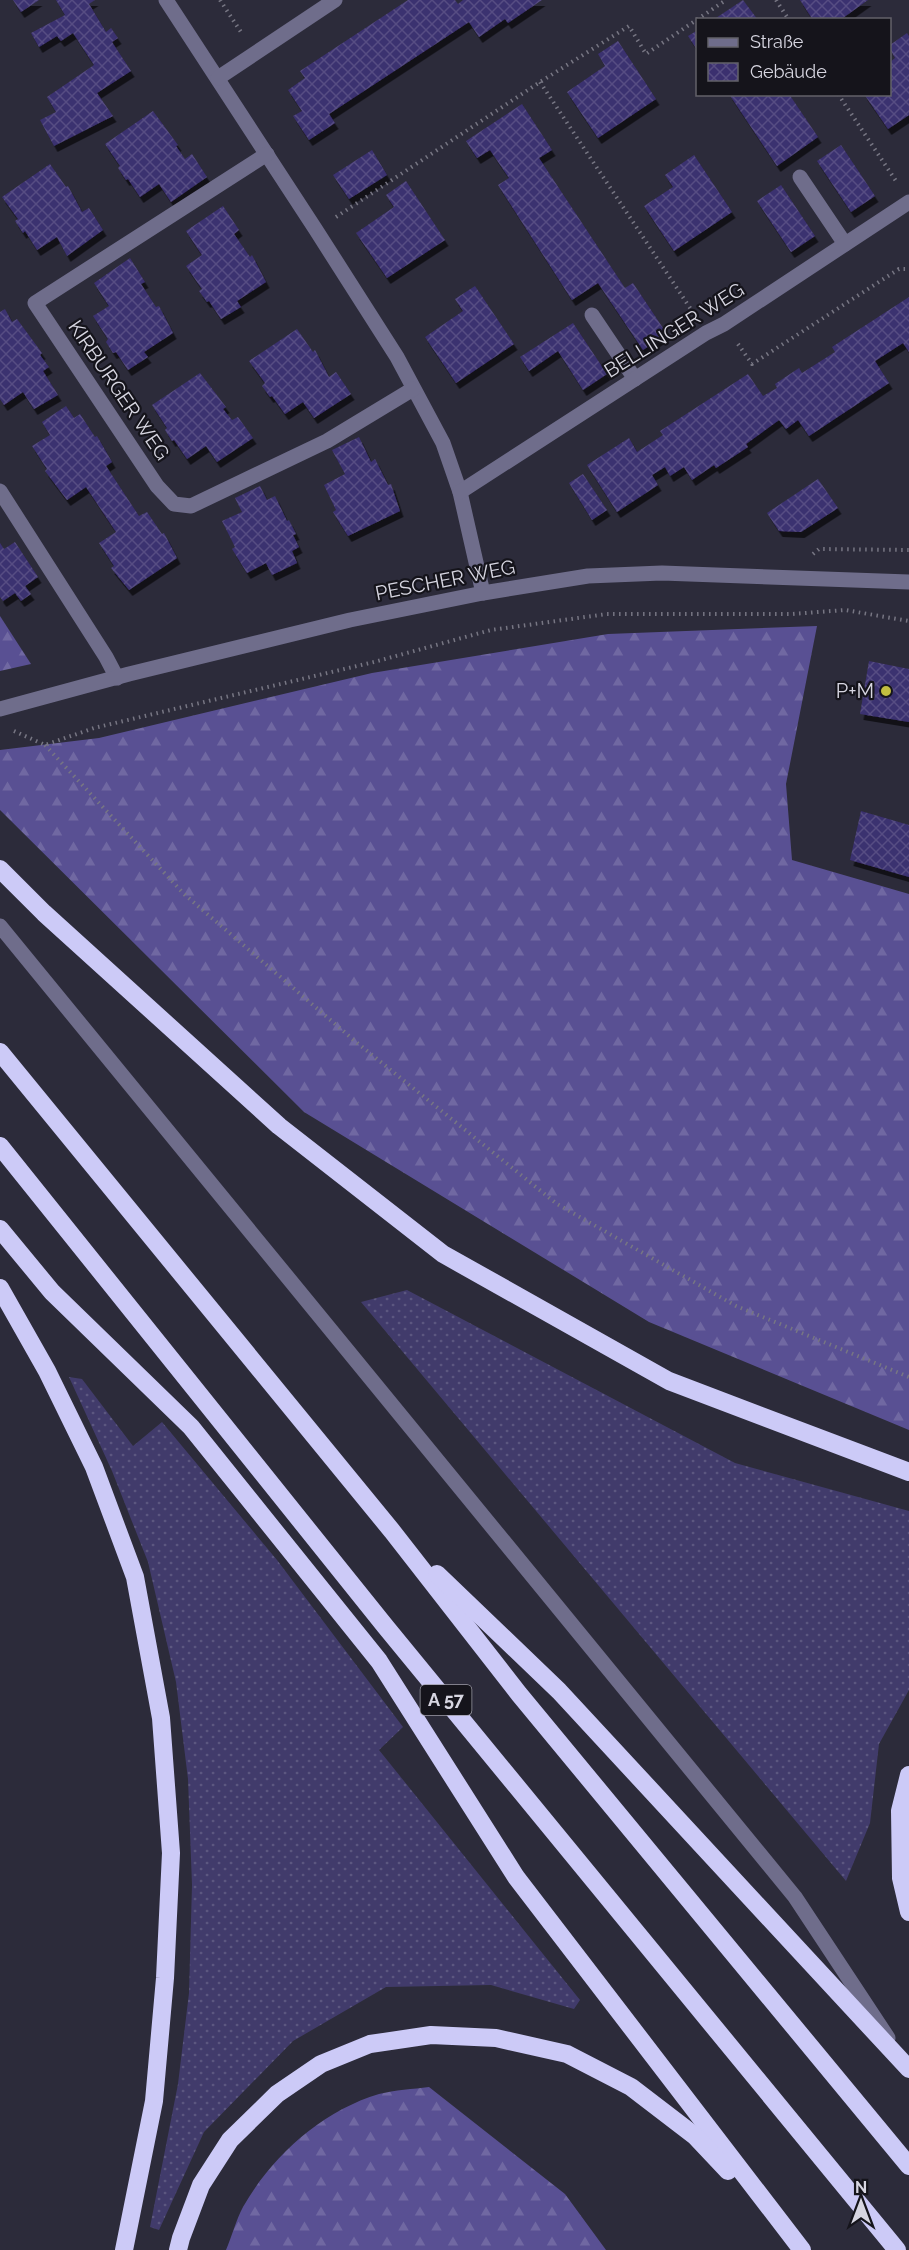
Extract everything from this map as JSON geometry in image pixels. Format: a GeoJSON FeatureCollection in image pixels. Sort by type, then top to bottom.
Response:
{"type":"FeatureCollection","features":[{"type":"Feature","properties":{"kind":"highway"},"geometry":{"type":"LineString","coordinates":[[0,869],[44,913],[279,1126],[443,1254],[669,1381],[909,1472]]}},
{"type":"Feature","properties":{"kind":"highway"},"geometry":{"type":"LineString","coordinates":[[0,1052],[392,1531],[519,1694],[909,2166]]}},
{"type":"Feature","properties":{"kind":"highway","name":"A 57"},"geometry":{"type":"LineString","coordinates":[[0,1146],[385,1626],[897,2250]]}},
{"type":"Feature","properties":{"kind":"highway"},"geometry":{"type":"LineString","coordinates":[[0,1229],[52,1292],[191,1428],[379,1661],[516,1877],[802,2250]]}},
{"type":"Feature","properties":{"kind":"highway"},"geometry":{"type":"LineString","coordinates":[[0,1288],[47,1371],[94,1467],[135,1577],[161,1718],[171,1853],[165,1978],[154,2102],[124,2250]]}},
{"type":"Feature","properties":{"kind":"highway"},"geometry":{"type":"LineString","coordinates":[[392,1531],[559,1691],[908,2069]]}},
{"type":"Feature","properties":{"kind":"highway"},"geometry":{"type":"LineString","coordinates":[[909,1775],[900,1811],[901,1878],[909,1912]]}},
{"type":"Feature","properties":{"kind":"highway"},"geometry":{"type":"LineString","coordinates":[[178,2250],[180,2238],[201,2185],[230,2140],[278,2094],[321,2064],[370,2044],[431,2035],[496,2038],[567,2054],[631,2087],[694,2136],[789,2234]]}},
{"type":"Feature","properties":{"kind":"street"},"geometry":{"type":"LineString","coordinates":[[166,0],[397,357],[443,443],[460,492],[483,593]]}},
{"type":"Feature","properties":{"kind":"street"},"geometry":{"type":"LineString","coordinates":[[218,78],[335,0]]}},
{"type":"Feature","properties":{"kind":"street","name":"KIRBURGER WEG"},"geometry":{"type":"LineString","coordinates":[[267,154],[35,303],[157,486],[174,504],[191,506],[327,441],[413,389]]}},
{"type":"Feature","properties":{"kind":"street"},"geometry":{"type":"LineString","coordinates":[[800,177],[845,244]]}},
{"type":"Feature","properties":{"kind":"street","name":"BELLINGER WEG"},"geometry":{"type":"LineString","coordinates":[[460,492],[706,333],[724,324],[909,202]]}},
{"type":"Feature","properties":{"kind":"street"},"geometry":{"type":"LineString","coordinates":[[592,315],[635,379]]}},
{"type":"Feature","properties":{"kind":"street"},"geometry":{"type":"LineString","coordinates":[[0,491],[106,657],[117,678]]}},
{"type":"Feature","properties":{"kind":"street","name":"PESCHER WEG"},"geometry":{"type":"LineString","coordinates":[[0,709],[350,620],[483,593],[588,576],[662,573],[909,582]]}},
{"type":"Feature","properties":{"kind":"street"},"geometry":{"type":"LineString","coordinates":[[0,926],[795,1897],[908,2069]]}},
{"type":"Feature","properties":{"kind":"path"},"geometry":{"type":"LineString","coordinates":[[220,0],[255,53]]}},
{"type":"Feature","properties":{"kind":"path"},"geometry":{"type":"LineString","coordinates":[[699,18],[726,0]]}},
{"type":"Feature","properties":{"kind":"path"},"geometry":{"type":"LineString","coordinates":[[776,0],[788,18]]}},
{"type":"Feature","properties":{"kind":"path"},"geometry":{"type":"LineString","coordinates":[[316,230],[629,26],[646,54],[696,20]]}},
{"type":"Feature","properties":{"kind":"path"},"geometry":{"type":"LineString","coordinates":[[540,82],[706,333]]}},
{"type":"Feature","properties":{"kind":"path"},"geometry":{"type":"LineString","coordinates":[[839,96],[909,202]]}},
{"type":"Feature","properties":{"kind":"path"},"geometry":{"type":"LineString","coordinates":[[724,324],[752,364],[899,269],[909,269]]}},
{"type":"Feature","properties":{"kind":"path"},"geometry":{"type":"LineString","coordinates":[[45,744],[94,728],[374,662],[491,630],[526,625],[606,614],[792,614],[845,610],[909,621]]}},
{"type":"Feature","properties":{"kind":"path"},"geometry":{"type":"LineString","coordinates":[[9,729],[45,744],[184,894],[356,1042],[557,1204],[736,1306],[909,1377]]}},
{"type":"Feature","properties":{"kind":"shaded area"},"geometry":{"type":"Polygon","coordinates":[[[407,1290],[735,1463],[909,1511],[909,1690],[879,1744],[870,1823],[846,1881],[361,1302],[407,1290]]]}},
{"type":"Feature","properties":{"kind":"shaded area"},"geometry":{"type":"Polygon","coordinates":[[[69,1377],[82,1379],[133,1446],[162,1422],[277,1560],[403,1727],[379,1750],[580,2000],[574,2009],[491,1985],[386,1987],[293,2041],[204,2132],[159,2230],[150,2227],[178,2084],[189,1993],[192,1885],[188,1779],[176,1682],[148,1562],[112,1471],[69,1377]]]}},
{"type":"Feature","properties":{"kind":"green space"},"geometry":{"type":"Polygon","coordinates":[[[0,616],[31,664],[0,671],[0,616]]]}},
{"type":"Feature","properties":{"kind":"green space"},"geometry":{"type":"Polygon","coordinates":[[[817,626],[786,784],[792,860],[909,894],[909,1430],[649,1322],[304,1112],[0,810],[0,750],[99,738],[372,673],[608,634],[817,626]]]}},
{"type":"Feature","properties":{"kind":"green space"},"geometry":{"type":"Polygon","coordinates":[[[429,2087],[565,2194],[606,2250],[226,2250],[241,2212],[255,2188],[268,2170],[300,2138],[338,2112],[358,2102],[379,2094],[429,2087]]]}},
{"type":"Feature","properties":{"kind":"building"},"geometry":{"type":"Polygon","coordinates":[[[13,0],[39,0],[21,12],[13,0]]]}},
{"type":"Feature","properties":{"kind":"building"},"geometry":{"type":"Polygon","coordinates":[[[56,0],[95,0],[89,4],[106,32],[111,28],[118,38],[112,42],[131,71],[97,93],[113,116],[54,146],[40,120],[56,112],[47,97],[94,65],[73,33],[61,41],[57,36],[39,47],[31,33],[65,15],[56,0]]]}},
{"type":"Feature","properties":{"kind":"building"},"geometry":{"type":"Polygon","coordinates":[[[408,0],[455,0],[458,4],[463,0],[542,0],[508,23],[505,19],[479,37],[469,22],[329,114],[335,123],[309,140],[293,116],[302,111],[288,90],[305,78],[300,71],[408,0]]]}},
{"type":"Feature","properties":{"kind":"building"},"geometry":{"type":"Polygon","coordinates":[[[743,0],[756,18],[716,18],[743,0]]]}},
{"type":"Feature","properties":{"kind":"building"},"geometry":{"type":"Polygon","coordinates":[[[800,0],[868,0],[843,18],[812,18],[800,0]]]}},
{"type":"Feature","properties":{"kind":"building"},"geometry":{"type":"Polygon","coordinates":[[[696,31],[696,48],[688,36],[696,31]]]}},
{"type":"Feature","properties":{"kind":"building"},"geometry":{"type":"Polygon","coordinates":[[[907,33],[909,36],[909,115],[888,129],[865,96],[891,96],[891,61],[895,58],[891,51],[891,44],[907,33]]]}},
{"type":"Feature","properties":{"kind":"building"},"geometry":{"type":"Polygon","coordinates":[[[618,41],[656,99],[598,138],[567,92],[605,66],[598,54],[618,41]]]}},
{"type":"Feature","properties":{"kind":"building"},"geometry":{"type":"Polygon","coordinates":[[[730,96],[790,96],[818,137],[777,166],[730,96]]]}},
{"type":"Feature","properties":{"kind":"building"},"geometry":{"type":"Polygon","coordinates":[[[522,104],[552,150],[539,158],[625,288],[633,283],[667,334],[643,350],[598,283],[572,300],[498,185],[509,178],[490,150],[477,158],[466,141],[522,104]]]}},
{"type":"Feature","properties":{"kind":"building"},"geometry":{"type":"Polygon","coordinates":[[[153,111],[178,145],[176,146],[185,159],[192,154],[207,177],[171,202],[159,184],[140,197],[118,168],[120,166],[105,144],[153,111]]]}},
{"type":"Feature","properties":{"kind":"building"},"geometry":{"type":"Polygon","coordinates":[[[841,145],[875,196],[851,212],[817,161],[841,145]]]}},
{"type":"Feature","properties":{"kind":"building"},"geometry":{"type":"Polygon","coordinates":[[[372,150],[387,175],[349,199],[333,175],[372,150]]]}},
{"type":"Feature","properties":{"kind":"building"},"geometry":{"type":"Polygon","coordinates":[[[694,155],[732,212],[674,251],[644,206],[673,187],[665,175],[694,155]]]}},
{"type":"Feature","properties":{"kind":"building"},"geometry":{"type":"Polygon","coordinates":[[[50,164],[66,187],[68,186],[82,212],[89,208],[103,230],[67,256],[57,237],[37,250],[25,231],[23,233],[15,221],[18,219],[2,197],[50,164]]]}},
{"type":"Feature","properties":{"kind":"building"},"geometry":{"type":"Polygon","coordinates":[[[406,181],[445,240],[387,278],[356,233],[394,207],[386,195],[406,181]]]}},
{"type":"Feature","properties":{"kind":"building"},"geometry":{"type":"Polygon","coordinates":[[[781,185],[815,236],[791,252],[757,201],[781,185]]]}},
{"type":"Feature","properties":{"kind":"building"},"geometry":{"type":"Polygon","coordinates":[[[223,206],[239,230],[234,234],[250,257],[252,255],[266,282],[237,301],[241,307],[221,319],[199,291],[202,289],[186,266],[202,255],[186,231],[223,206]]]}},
{"type":"Feature","properties":{"kind":"building"},"geometry":{"type":"Polygon","coordinates":[[[130,258],[145,282],[141,284],[156,307],[159,306],[173,333],[144,352],[148,357],[128,370],[116,352],[113,353],[106,342],[108,339],[93,316],[109,306],[94,283],[130,258]]]}},
{"type":"Feature","properties":{"kind":"building"},"geometry":{"type":"Polygon","coordinates":[[[475,286],[514,344],[456,383],[425,337],[463,311],[455,299],[475,286]]]}},
{"type":"Feature","properties":{"kind":"building"},"geometry":{"type":"Polygon","coordinates":[[[909,297],[909,352],[903,343],[875,361],[889,383],[809,436],[798,420],[786,429],[779,420],[746,444],[748,447],[716,468],[714,465],[692,480],[684,467],[670,476],[665,467],[652,475],[658,485],[617,512],[587,465],[629,438],[637,452],[663,435],[660,431],[748,374],[763,396],[777,388],[775,384],[799,368],[802,373],[835,352],[832,347],[909,297]]]}},
{"type":"Feature","properties":{"kind":"building"},"geometry":{"type":"Polygon","coordinates":[[[5,309],[12,322],[17,319],[42,353],[40,355],[49,367],[43,371],[58,395],[34,409],[23,392],[4,405],[0,399],[0,312],[5,309]]]}},
{"type":"Feature","properties":{"kind":"building"},"geometry":{"type":"Polygon","coordinates":[[[573,323],[607,374],[583,390],[558,351],[529,371],[520,357],[573,323]]]}},
{"type":"Feature","properties":{"kind":"building"},"geometry":{"type":"Polygon","coordinates":[[[297,329],[313,352],[315,350],[329,377],[336,372],[351,394],[314,418],[303,402],[285,414],[262,386],[265,383],[249,361],[297,329]]]}},
{"type":"Feature","properties":{"kind":"building"},"geometry":{"type":"Polygon","coordinates":[[[200,373],[226,407],[223,409],[232,420],[238,417],[253,438],[217,462],[206,446],[187,459],[174,440],[172,441],[165,430],[167,428],[152,405],[200,373]]]}},
{"type":"Feature","properties":{"kind":"building"},"geometry":{"type":"Polygon","coordinates":[[[66,406],[74,418],[80,414],[95,437],[97,436],[112,462],[106,466],[139,516],[147,512],[162,534],[164,533],[177,558],[129,590],[111,568],[114,566],[99,543],[116,532],[86,487],[67,500],[45,471],[47,469],[32,446],[50,435],[42,422],[66,406]]]}},
{"type":"Feature","properties":{"kind":"building"},"geometry":{"type":"Polygon","coordinates":[[[359,437],[371,462],[375,459],[388,485],[391,484],[400,511],[348,536],[333,512],[336,510],[324,485],[345,474],[332,450],[359,437]]]}},
{"type":"Feature","properties":{"kind":"building"},"geometry":{"type":"Polygon","coordinates":[[[583,474],[607,510],[592,520],[569,483],[583,474]]]}},
{"type":"Feature","properties":{"kind":"building"},"geometry":{"type":"Polygon","coordinates":[[[818,479],[838,508],[801,532],[779,531],[767,513],[818,479]]]}},
{"type":"Feature","properties":{"kind":"building"},"geometry":{"type":"Polygon","coordinates":[[[260,486],[267,500],[275,496],[296,534],[293,535],[299,547],[292,551],[297,563],[272,575],[266,563],[247,573],[232,549],[235,547],[222,521],[242,512],[235,498],[260,486]]]}},
{"type":"Feature","properties":{"kind":"building"},"geometry":{"type":"Polygon","coordinates":[[[15,542],[38,577],[25,586],[31,594],[21,601],[15,593],[3,601],[0,597],[0,543],[4,549],[15,542]]]}},
{"type":"Feature","properties":{"kind":"building","name":"P+M"},"geometry":{"type":"Polygon","coordinates":[[[869,661],[909,669],[909,722],[860,714],[869,661]]]}},
{"type":"Feature","properties":{"kind":"building"},"geometry":{"type":"Polygon","coordinates":[[[861,811],[909,825],[909,877],[850,860],[861,811]]]}},
{"type":"Feature","properties":{"kind":"place","name":"P+M"},"geometry":{"type":"Point","coordinates":[886,691]}}]}
